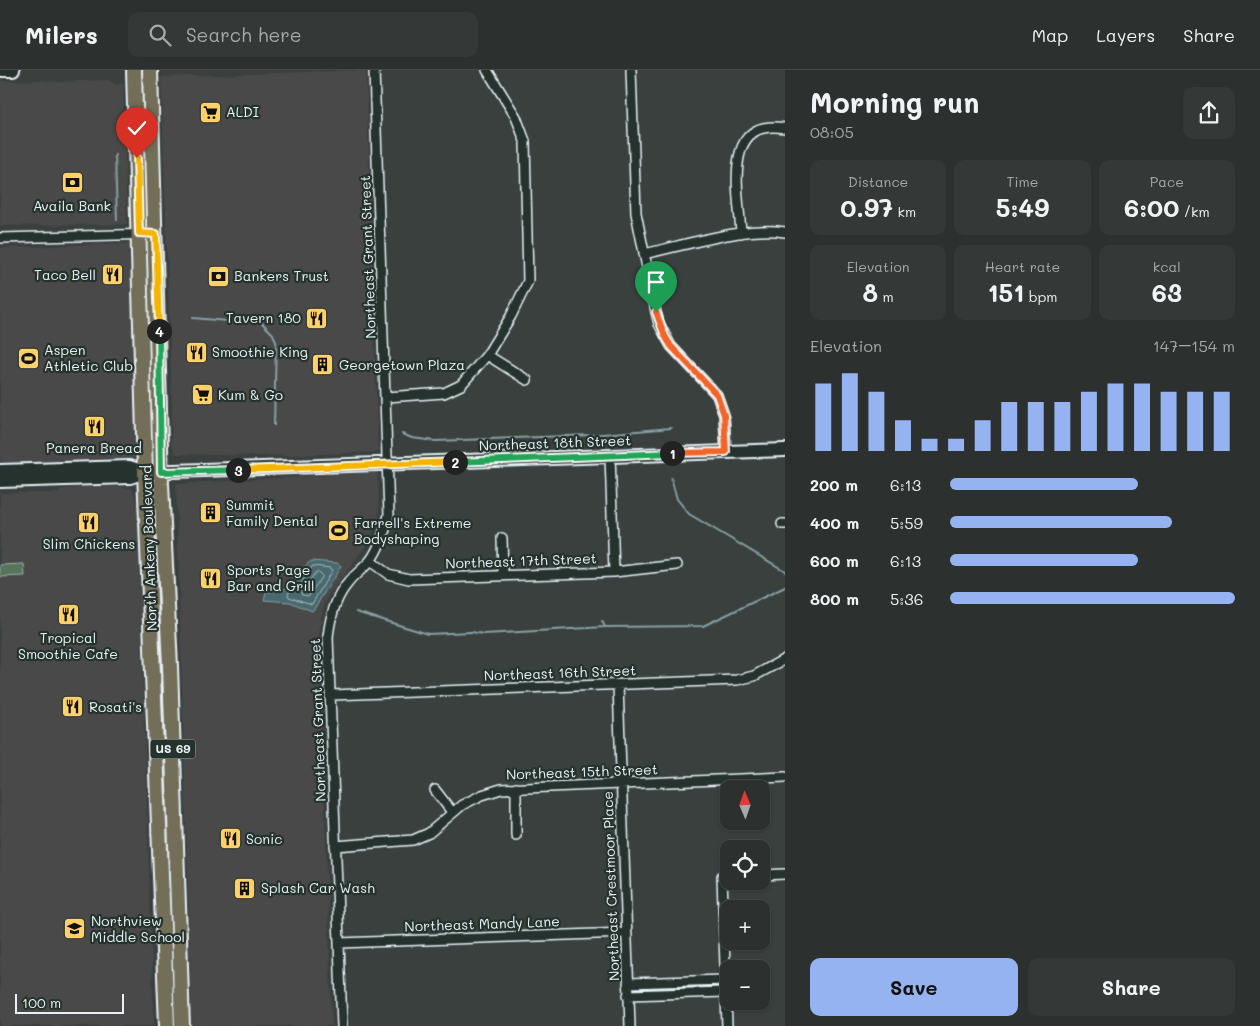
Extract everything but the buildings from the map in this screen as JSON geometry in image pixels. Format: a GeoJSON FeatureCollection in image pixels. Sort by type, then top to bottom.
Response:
{"type":"FeatureCollection","features":[{"type":"Feature","properties":{"kind":"main road"},"geometry":{"type":"LineString","coordinates":[[0,70],[13,70]]}},
{"type":"Feature","properties":{"kind":"main road","name":"North Ankeny Boulevard"},"geometry":{"type":"LineString","coordinates":[[134,70],[145,472],[167,1026]]}},
{"type":"Feature","properties":{"kind":"main road","name":"North Ankeny Boulevard"},"geometry":{"type":"LineString","coordinates":[[150,70],[156,234],[161,472],[170,666],[182,1026]]}},
{"type":"Feature","properties":{"kind":"main road","name":"Northeast 18th Street"},"geometry":{"type":"LineString","coordinates":[[145,472],[785,450]]}},
{"type":"Feature","properties":{"kind":"main road"},"geometry":{"type":"LineString","coordinates":[[0,471],[129,467],[145,472]]}},
{"type":"Feature","properties":{"kind":"main road"},"geometry":{"type":"LineString","coordinates":[[0,481],[130,477],[145,472]]}},
{"type":"Feature","properties":{"kind":"street","name":"Northeast Grant Street"},"geometry":{"type":"LineString","coordinates":[[342,1026],[328,637],[332,617],[343,590],[370,561],[382,539],[389,515],[374,70]]}},
{"type":"Feature","properties":{"kind":"street"},"geometry":{"type":"LineString","coordinates":[[386,397],[450,391],[466,381],[487,355],[523,294],[528,281],[523,133],[516,116],[487,70]]}},
{"type":"Feature","properties":{"kind":"street"},"geometry":{"type":"LineString","coordinates":[[631,70],[636,213],[656,312],[665,336],[680,356],[711,387],[721,404],[726,426],[726,452]]}},
{"type":"Feature","properties":{"kind":"street"},"geometry":{"type":"LineString","coordinates":[[741,233],[738,161],[743,143],[754,131],[770,126],[785,128]]}},
{"type":"Feature","properties":{"kind":"street"},"geometry":{"type":"LineString","coordinates":[[644,254],[741,233],[756,231],[785,232]]}},
{"type":"Feature","properties":{"kind":"street"},"geometry":{"type":"LineString","coordinates":[[0,238],[156,234]]}},
{"type":"Feature","properties":{"kind":"street"},"geometry":{"type":"LineString","coordinates":[[487,355],[527,380]]}},
{"type":"Feature","properties":{"kind":"street"},"geometry":{"type":"LineString","coordinates":[[610,455],[614,572]]}},
{"type":"Feature","properties":{"kind":"street"},"geometry":{"type":"LineString","coordinates":[[502,538],[503,575]]}},
{"type":"Feature","properties":{"kind":"street","name":"Northeast 17th Street"},"geometry":{"type":"LineString","coordinates":[[370,561],[388,574],[409,579],[614,572],[677,565]]}},
{"type":"Feature","properties":{"kind":"street","name":"Northeast 16th Street"},"geometry":{"type":"LineString","coordinates":[[331,694],[737,680],[754,676],[785,659]]}},
{"type":"Feature","properties":{"kind":"street","name":"Northeast Crestmoor Place"},"geometry":{"type":"LineString","coordinates":[[618,685],[630,1026]]}},
{"type":"Feature","properties":{"kind":"street","name":"Northeast 15th Street"},"geometry":{"type":"LineString","coordinates":[[335,846],[413,840],[429,833],[452,812],[482,795],[501,789],[785,778]]}},
{"type":"Feature","properties":{"kind":"street"},"geometry":{"type":"LineString","coordinates":[[516,788],[516,835]]}},
{"type":"Feature","properties":{"kind":"street"},"geometry":{"type":"LineString","coordinates":[[435,790],[452,812]]}},
{"type":"Feature","properties":{"kind":"street"},"geometry":{"type":"LineString","coordinates":[[770,875],[785,874]]}},
{"type":"Feature","properties":{"kind":"street"},"geometry":{"type":"LineString","coordinates":[[725,890],[725,960]]}},
{"type":"Feature","properties":{"kind":"street","name":"Northeast Mandy Lane"},"geometry":{"type":"LineString","coordinates":[[339,943],[626,932]]}},
{"type":"Feature","properties":{"kind":"street"},"geometry":{"type":"LineString","coordinates":[[628,984],[720,980]]}},
{"type":"Feature","properties":{"kind":"street"},"geometry":{"type":"LineString","coordinates":[[628,995],[720,992]]}},
{"type":"Feature","properties":{"kind":"street"},"geometry":{"type":"LineString","coordinates":[[726,1010],[727,1026]]}},
{"type":"Feature","properties":{"kind":"shaded area"},"geometry":{"type":"Polygon","coordinates":[[[366,70],[378,452],[263,456],[176,454],[171,444],[172,405],[161,77],[366,70]]]}},
{"type":"Feature","properties":{"kind":"shaded area"},"geometry":{"type":"Polygon","coordinates":[[[37,80],[57,82],[108,80],[116,85],[123,83],[127,224],[0,226],[0,81],[37,80]]]}},
{"type":"Feature","properties":{"kind":"shaded area"},"geometry":{"type":"Polygon","coordinates":[[[129,243],[136,449],[134,457],[128,461],[0,468],[0,248],[129,243]]]}},
{"type":"Feature","properties":{"kind":"shaded area"},"geometry":{"type":"Polygon","coordinates":[[[378,472],[379,520],[365,547],[328,596],[322,613],[319,634],[332,1026],[192,1026],[176,484],[378,472]]]}},
{"type":"Feature","properties":{"kind":"shaded area"},"geometry":{"type":"Polygon","coordinates":[[[101,486],[132,488],[137,504],[154,1026],[0,1026],[0,493],[59,493],[60,489],[101,486]]]}},
{"type":"Feature","properties":{"kind":"green space"},"geometry":{"type":"Polygon","coordinates":[[[24,564],[25,576],[0,577],[0,565],[24,564]]]}},
{"type":"Feature","properties":{"kind":"water"},"geometry":{"type":"Polygon","coordinates":[[[311,561],[337,563],[341,566],[312,611],[290,602],[264,600],[266,592],[285,589],[290,586],[311,561]]]}},
{"type":"Feature","properties":{"kind":"waterway"},"geometry":{"type":"LineString","coordinates":[[115,155],[117,220]]}},
{"type":"Feature","properties":{"kind":"waterway"},"geometry":{"type":"LineString","coordinates":[[193,318],[227,321],[259,320],[273,334],[276,342],[274,425]]}},
{"type":"Feature","properties":{"kind":"waterway"},"geometry":{"type":"LineString","coordinates":[[402,434],[412,438],[435,441],[591,435],[671,428]]}},
{"type":"Feature","properties":{"kind":"waterway"},"geometry":{"type":"LineString","coordinates":[[671,478],[677,499],[689,514],[785,571]]}},
{"type":"Feature","properties":{"kind":"waterway"},"geometry":{"type":"LineString","coordinates":[[356,612],[428,634],[471,632],[484,634],[605,627],[703,626],[785,587]]}},
{"type":"Feature","properties":{"kind":"waterway"},"geometry":{"type":"LineString","coordinates":[[602,621],[605,627]]}},
{"type":"Feature","properties":{"kind":"place","name":"ALDI"},"geometry":{"type":"Point","coordinates":[210,112]}},
{"type":"Feature","properties":{"kind":"place","name":"Availa Bank"},"geometry":{"type":"Point","coordinates":[72,183]}},
{"type":"Feature","properties":{"kind":"place","name":"Taco Bell"},"geometry":{"type":"Point","coordinates":[112,275]}},
{"type":"Feature","properties":{"kind":"place","name":"Bankers Trust"},"geometry":{"type":"Point","coordinates":[218,276]}},
{"type":"Feature","properties":{"kind":"place","name":"Tavern 180"},"geometry":{"type":"Point","coordinates":[317,318]}},
{"type":"Feature","properties":{"kind":"place","name":"Smoothie King"},"geometry":{"type":"Point","coordinates":[196,352]}},
{"type":"Feature","properties":{"kind":"place","name":"Aspen Athletic Club"},"geometry":{"type":"Point","coordinates":[28,358]}},
{"type":"Feature","properties":{"kind":"place","name":"Georgetown Plaza"},"geometry":{"type":"Point","coordinates":[323,365]}},
{"type":"Feature","properties":{"kind":"place","name":"Kum & Go"},"geometry":{"type":"Point","coordinates":[202,395]}},
{"type":"Feature","properties":{"kind":"place","name":"Panera Bread"},"geometry":{"type":"Point","coordinates":[94,426]}},
{"type":"Feature","properties":{"kind":"place","name":"Summit Family Dental"},"geometry":{"type":"Point","coordinates":[210,513]}},
{"type":"Feature","properties":{"kind":"place","name":"Slim Chickens"},"geometry":{"type":"Point","coordinates":[89,522]}},
{"type":"Feature","properties":{"kind":"place","name":"Farrell's Extreme Bodyshaping"},"geometry":{"type":"Point","coordinates":[338,531]}},
{"type":"Feature","properties":{"kind":"place","name":"Sports Page Bar and Grill"},"geometry":{"type":"Point","coordinates":[211,578]}},
{"type":"Feature","properties":{"kind":"place","name":"Tropical Smoothie Cafe"},"geometry":{"type":"Point","coordinates":[68,615]}},
{"type":"Feature","properties":{"kind":"place","name":"Rosati's"},"geometry":{"type":"Point","coordinates":[73,707]}},
{"type":"Feature","properties":{"kind":"place","name":"Sonic"},"geometry":{"type":"Point","coordinates":[230,839]}},
{"type":"Feature","properties":{"kind":"place","name":"Splash Car Wash"},"geometry":{"type":"Point","coordinates":[245,888]}},
{"type":"Feature","properties":{"kind":"place","name":"Northview Middle School"},"geometry":{"type":"Point","coordinates":[75,929]}},
{"type":"Feature","properties":{"kind":"route"},"geometry":{"type":"LineString","coordinates":[[137,158],[139,233],[156,234],[161,472],[726,452],[726,426],[717,395],[671,346],[659,324],[656,312]]}}]}
